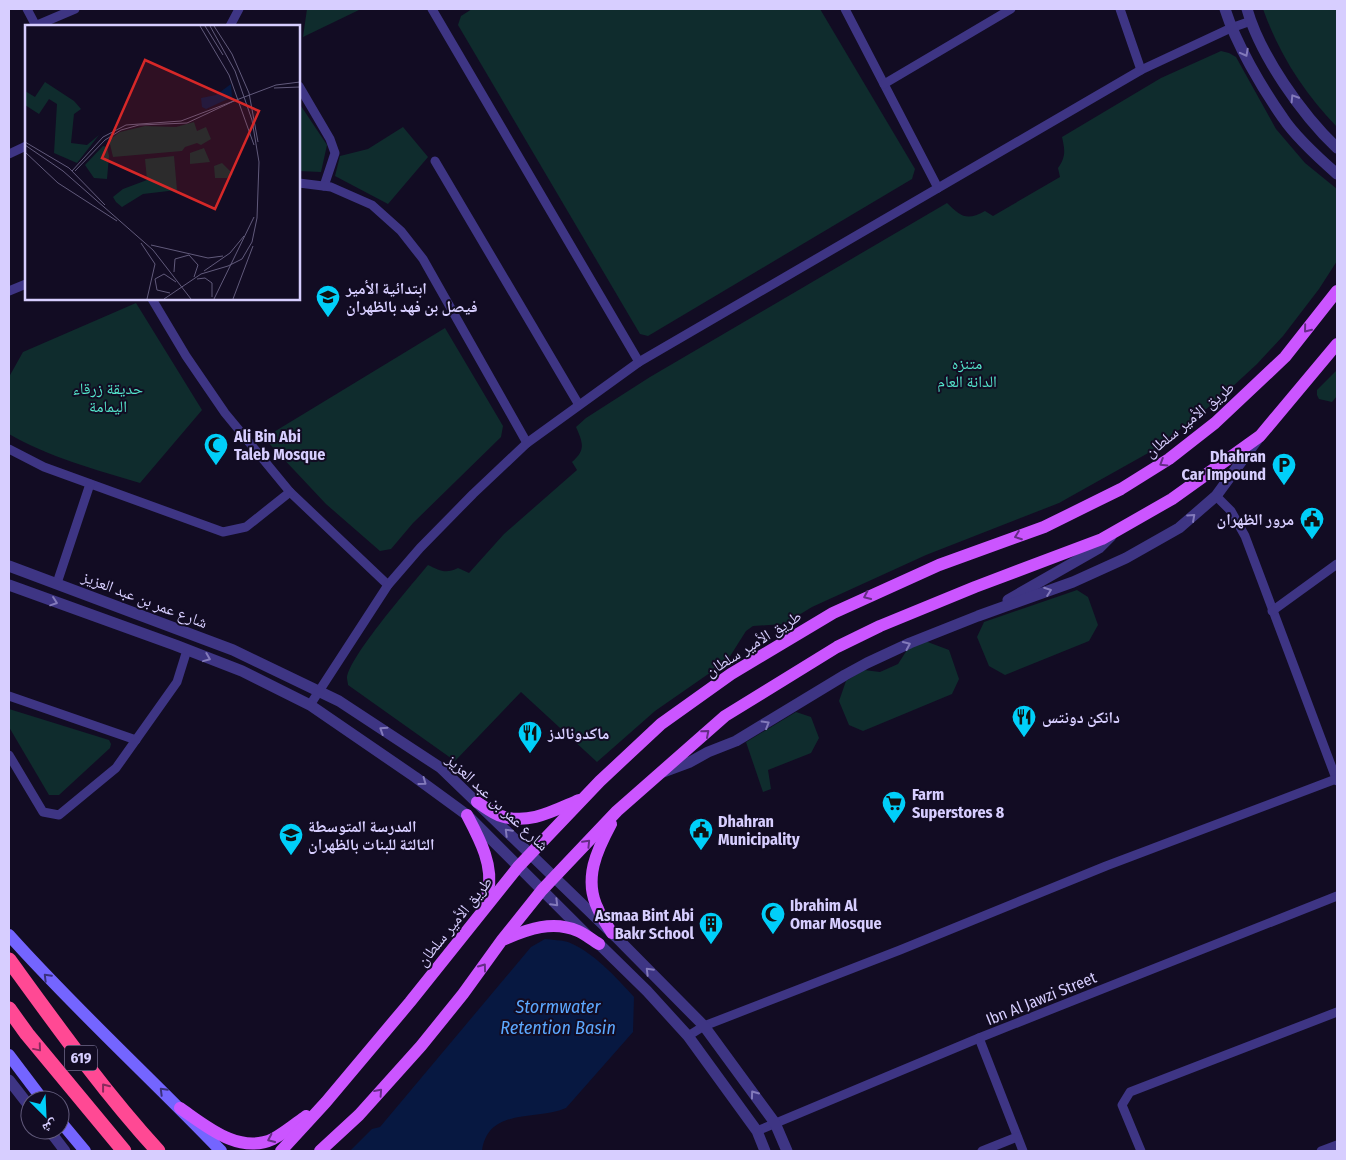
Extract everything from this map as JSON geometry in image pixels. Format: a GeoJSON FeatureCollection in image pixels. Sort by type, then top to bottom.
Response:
{"type":"FeatureCollection","features":[{"type":"Feature","properties":{"kind":"highway","name":"619"},"geometry":{"type":"LineString","coordinates":[[9,960],[67,1040],[134,1125],[158,1151]]}},
{"type":"Feature","properties":{"kind":"highway","name":"619"},"geometry":{"type":"LineString","coordinates":[[9,1009],[27,1034],[124,1151]]}},
{"type":"Feature","properties":{"kind":"main road","name":"طريق الأمير سلطان"},"geometry":{"type":"LineString","coordinates":[[281,1151],[326,1102],[410,1002],[518,866],[584,798],[661,724],[731,674],[833,613],[939,565],[1044,527],[1121,489],[1169,459],[1215,423],[1285,357],[1337,291]]}},
{"type":"Feature","properties":{"kind":"main road"},"geometry":{"type":"LineString","coordinates":[[320,1151],[359,1115],[427,1039],[463,994],[502,940],[554,877],[617,812],[725,716],[837,648],[880,626],[1102,539],[1172,499],[1260,436],[1337,344]]}},
{"type":"Feature","properties":{"kind":"main road"},"geometry":{"type":"LineString","coordinates":[[477,802],[500,816],[524,820],[538,818],[584,798]]}},
{"type":"Feature","properties":{"kind":"main road"},"geometry":{"type":"LineString","coordinates":[[612,933],[597,908],[594,899],[592,870],[599,847],[617,812]]}},
{"type":"Feature","properties":{"kind":"main road"},"geometry":{"type":"LineString","coordinates":[[467,815],[480,840],[488,864],[488,891],[474,922]]}},
{"type":"Feature","properties":{"kind":"main road"},"geometry":{"type":"LineString","coordinates":[[502,940],[532,928],[552,925],[578,930],[599,944]]}},
{"type":"Feature","properties":{"kind":"main road"},"geometry":{"type":"LineString","coordinates":[[9,934],[38,968],[221,1151]]}},
{"type":"Feature","properties":{"kind":"main road"},"geometry":{"type":"LineString","coordinates":[[9,1055],[35,1090]]}},
{"type":"Feature","properties":{"kind":"main road"},"geometry":{"type":"LineString","coordinates":[[180,1108],[214,1132],[229,1139],[246,1143],[257,1143],[272,1139],[326,1102]]}},
{"type":"Feature","properties":{"kind":"main road"},"geometry":{"type":"LineString","coordinates":[[334,1151],[359,1115]]}},
{"type":"Feature","properties":{"kind":"main road"},"geometry":{"type":"LineString","coordinates":[[70,1132],[85,1151]]}},
{"type":"Feature","properties":{"kind":"street"},"geometry":{"type":"LineString","coordinates":[[27,9],[35,25]]}},
{"type":"Feature","properties":{"kind":"street"},"geometry":{"type":"LineString","coordinates":[[37,25],[55,13],[75,9]]}},
{"type":"Feature","properties":{"kind":"street"},"geometry":{"type":"LineString","coordinates":[[231,25],[239,9]]}},
{"type":"Feature","properties":{"kind":"street"},"geometry":{"type":"LineString","coordinates":[[845,9],[938,188]]}},
{"type":"Feature","properties":{"kind":"street"},"geometry":{"type":"LineString","coordinates":[[884,84],[1011,9]]}},
{"type":"Feature","properties":{"kind":"street"},"geometry":{"type":"LineString","coordinates":[[1120,9],[1141,70]]}},
{"type":"Feature","properties":{"kind":"street"},"geometry":{"type":"LineString","coordinates":[[1225,9],[1231,28],[1251,66],[1284,120],[1324,163],[1337,174]]}},
{"type":"Feature","properties":{"kind":"street"},"geometry":{"type":"LineString","coordinates":[[1247,9],[1250,22],[1301,110],[1337,148]]}},
{"type":"Feature","properties":{"kind":"street"},"geometry":{"type":"LineString","coordinates":[[435,10],[639,362]]}},
{"type":"Feature","properties":{"kind":"street"},"geometry":{"type":"LineString","coordinates":[[310,705],[388,585],[420,548],[527,443],[579,405],[639,362],[1141,70],[1231,28],[1250,22]]}},
{"type":"Feature","properties":{"kind":"street"},"geometry":{"type":"LineString","coordinates":[[300,88],[334,147],[335,153],[324,186]]}},
{"type":"Feature","properties":{"kind":"street"},"geometry":{"type":"LineString","coordinates":[[1314,124],[1337,140]]}},
{"type":"Feature","properties":{"kind":"street"},"geometry":{"type":"LineString","coordinates":[[9,154],[25,146]]}},
{"type":"Feature","properties":{"kind":"street"},"geometry":{"type":"LineString","coordinates":[[435,161],[579,405]]}},
{"type":"Feature","properties":{"kind":"street"},"geometry":{"type":"LineString","coordinates":[[300,183],[331,187],[372,205],[401,231],[423,258],[527,443]]}},
{"type":"Feature","properties":{"kind":"street"},"geometry":{"type":"LineString","coordinates":[[9,291],[25,284]]}},
{"type":"Feature","properties":{"kind":"street"},"geometry":{"type":"LineString","coordinates":[[153,300],[186,356],[222,408],[290,492],[388,585]]}},
{"type":"Feature","properties":{"kind":"street"},"geometry":{"type":"LineString","coordinates":[[658,774],[736,741],[867,663],[910,643],[1073,582],[1126,558],[1179,528],[1216,496],[1260,436]]}},
{"type":"Feature","properties":{"kind":"street"},"geometry":{"type":"LineString","coordinates":[[9,449],[44,468],[222,532],[246,527],[290,492]]}},
{"type":"Feature","properties":{"kind":"street"},"geometry":{"type":"LineString","coordinates":[[57,583],[90,484]]}},
{"type":"Feature","properties":{"kind":"street"},"geometry":{"type":"LineString","coordinates":[[688,1036],[704,1026],[900,950],[1106,866],[1337,780],[1245,536],[1231,511],[1216,496]]}},
{"type":"Feature","properties":{"kind":"street"},"geometry":{"type":"LineString","coordinates":[[978,616],[1099,548],[1116,532]]}},
{"type":"Feature","properties":{"kind":"street"},"geometry":{"type":"LineString","coordinates":[[1272,611],[1337,564]]}},
{"type":"Feature","properties":{"kind":"street","name":"شارع عمر بن عبد العزيز"},"geometry":{"type":"LineString","coordinates":[[9,566],[233,650],[320,691],[441,768],[612,933],[704,1026],[775,1123],[787,1151]]}},
{"type":"Feature","properties":{"kind":"street"},"geometry":{"type":"LineString","coordinates":[[9,585],[242,671],[310,705],[467,815],[590,938],[599,944],[647,991],[688,1036],[757,1131],[765,1151]]}},
{"type":"Feature","properties":{"kind":"street"},"geometry":{"type":"LineString","coordinates":[[9,755],[43,812],[59,815],[116,768],[178,682],[187,650]]}},
{"type":"Feature","properties":{"kind":"street"},"geometry":{"type":"LineString","coordinates":[[9,696],[136,740]]}},
{"type":"Feature","properties":{"kind":"street","name":"Ibn Al Jawzi Street"},"geometry":{"type":"LineString","coordinates":[[757,1131],[979,1038],[1337,896]]}},
{"type":"Feature","properties":{"kind":"street"},"geometry":{"type":"LineString","coordinates":[[1140,1151],[1122,1105],[1130,1092],[1337,1012]]}},
{"type":"Feature","properties":{"kind":"street"},"geometry":{"type":"LineString","coordinates":[[979,1038],[1023,1151]]}},
{"type":"Feature","properties":{"kind":"street"},"geometry":{"type":"LineString","coordinates":[[9,1080],[20,1094]]}},
{"type":"Feature","properties":{"kind":"street"},"geometry":{"type":"LineString","coordinates":[[982,1151],[1017,1137]]}},
{"type":"Feature","properties":{"kind":"street"},"geometry":{"type":"LineString","coordinates":[[57,1140],[65,1151]]}},
{"type":"Feature","properties":{"kind":"street"},"geometry":{"type":"LineString","coordinates":[[1321,1151],[1337,1145]]}},
{"type":"Feature","properties":{"kind":"green space"},"geometry":{"type":"Polygon","coordinates":[[[307,9],[361,9],[303,37],[307,9]]]}},
{"type":"Feature","properties":{"kind":"green space"},"geometry":{"type":"Polygon","coordinates":[[[472,9],[820,9],[915,169],[912,179],[648,336],[640,334],[458,25],[461,16],[472,9]]]}},
{"type":"Feature","properties":{"kind":"green space"},"geometry":{"type":"Polygon","coordinates":[[[1263,9],[1337,9],[1337,127],[1303,87],[1277,42],[1263,9]]]}},
{"type":"Feature","properties":{"kind":"green space","name":"متنزه الدانة العام"},"geometry":{"type":"Polygon","coordinates":[[[1221,51],[1236,57],[1276,129],[1305,163],[1337,189],[1337,261],[1319,289],[1283,336],[1257,364],[1218,400],[1150,452],[1059,503],[926,555],[812,607],[784,624],[753,626],[746,631],[727,661],[655,711],[597,762],[521,692],[455,761],[348,685],[347,678],[350,668],[358,654],[382,621],[428,565],[443,571],[458,568],[469,573],[504,534],[577,470],[572,462],[580,454],[582,442],[576,427],[586,418],[650,377],[947,203],[956,212],[964,216],[969,217],[985,211],[993,216],[1060,177],[1058,168],[1064,153],[1062,137],[1161,78],[1221,51]]]}},
{"type":"Feature","properties":{"kind":"green space"},"geometry":{"type":"Polygon","coordinates":[[[300,104],[327,145],[321,172],[300,171],[300,104]]]}},
{"type":"Feature","properties":{"kind":"green space"},"geometry":{"type":"Polygon","coordinates":[[[403,127],[428,157],[388,204],[335,176],[340,156],[368,149],[403,127]]]}},
{"type":"Feature","properties":{"kind":"green space","name":"حديقة زرقاء اليمامة"},"geometry":{"type":"Polygon","coordinates":[[[136,303],[202,410],[140,483],[56,456],[9,434],[9,377],[23,352],[136,303]]]}},
{"type":"Feature","properties":{"kind":"green space"},"geometry":{"type":"Polygon","coordinates":[[[445,328],[503,426],[501,437],[413,523],[391,549],[380,551],[326,504],[264,438],[445,328]]]}},
{"type":"Feature","properties":{"kind":"green space"},"geometry":{"type":"Polygon","coordinates":[[[1337,370],[1337,396],[1332,402],[1319,399],[1317,390],[1337,370]]]}},
{"type":"Feature","properties":{"kind":"green space"},"geometry":{"type":"Polygon","coordinates":[[[1077,590],[1088,597],[1098,625],[1089,641],[1005,675],[989,666],[977,637],[984,622],[1077,590]]]}},
{"type":"Feature","properties":{"kind":"green space"},"geometry":{"type":"Polygon","coordinates":[[[925,641],[949,650],[959,679],[952,694],[863,731],[849,725],[839,701],[846,681],[864,670],[880,672],[898,664],[907,650],[925,641]]]}},
{"type":"Feature","properties":{"kind":"green space"},"geometry":{"type":"Polygon","coordinates":[[[9,709],[109,740],[110,748],[59,795],[49,795],[9,727],[9,709]]]}},
{"type":"Feature","properties":{"kind":"green space"},"geometry":{"type":"Polygon","coordinates":[[[796,712],[811,717],[819,738],[811,753],[768,770],[771,789],[763,792],[746,742],[796,712]]]}},
{"type":"Feature","properties":{"kind":"water","name":"Stormwater Retention Basin"},"geometry":{"type":"Polygon","coordinates":[[[545,939],[559,940],[577,946],[595,958],[634,997],[633,1032],[566,1108],[503,1121],[493,1128],[486,1137],[482,1151],[350,1151],[372,1129],[380,1127],[531,947],[545,939]]]}},
{"type":"Feature","properties":{"kind":"place","name":"ابتدائية الأمير فيصل بن فهد بالظهران"},"geometry":{"type":"Point","coordinates":[328,318]}},
{"type":"Feature","properties":{"kind":"place","name":"Ali Bin Abi Taleb Mosque"},"geometry":{"type":"Point","coordinates":[216,466]}},
{"type":"Feature","properties":{"kind":"place","name":"Dhahran Car Impound"},"geometry":{"type":"Point","coordinates":[1284,486]}},
{"type":"Feature","properties":{"kind":"place","name":"مرور الظهران"},"geometry":{"type":"Point","coordinates":[1312,540]}},
{"type":"Feature","properties":{"kind":"place","name":"دانكن دونتس"},"geometry":{"type":"Point","coordinates":[1024,738]}},
{"type":"Feature","properties":{"kind":"place","name":"ماكدونالدز"},"geometry":{"type":"Point","coordinates":[530,754]}},
{"type":"Feature","properties":{"kind":"place","name":"Farm Superstores 8"},"geometry":{"type":"Point","coordinates":[894,824]}},
{"type":"Feature","properties":{"kind":"place","name":"Dhahran Municipality"},"geometry":{"type":"Point","coordinates":[701,851]}},
{"type":"Feature","properties":{"kind":"place","name":"المدرسة المتوسطة الثالثة للبنات بالظهران"},"geometry":{"type":"Point","coordinates":[291,856]}},
{"type":"Feature","properties":{"kind":"place","name":"Ibrahim Al Omar Mosque"},"geometry":{"type":"Point","coordinates":[773,935]}},
{"type":"Feature","properties":{"kind":"place","name":"Asmaa Bint Abi Bakr School"},"geometry":{"type":"Point","coordinates":[711,945]}}]}
